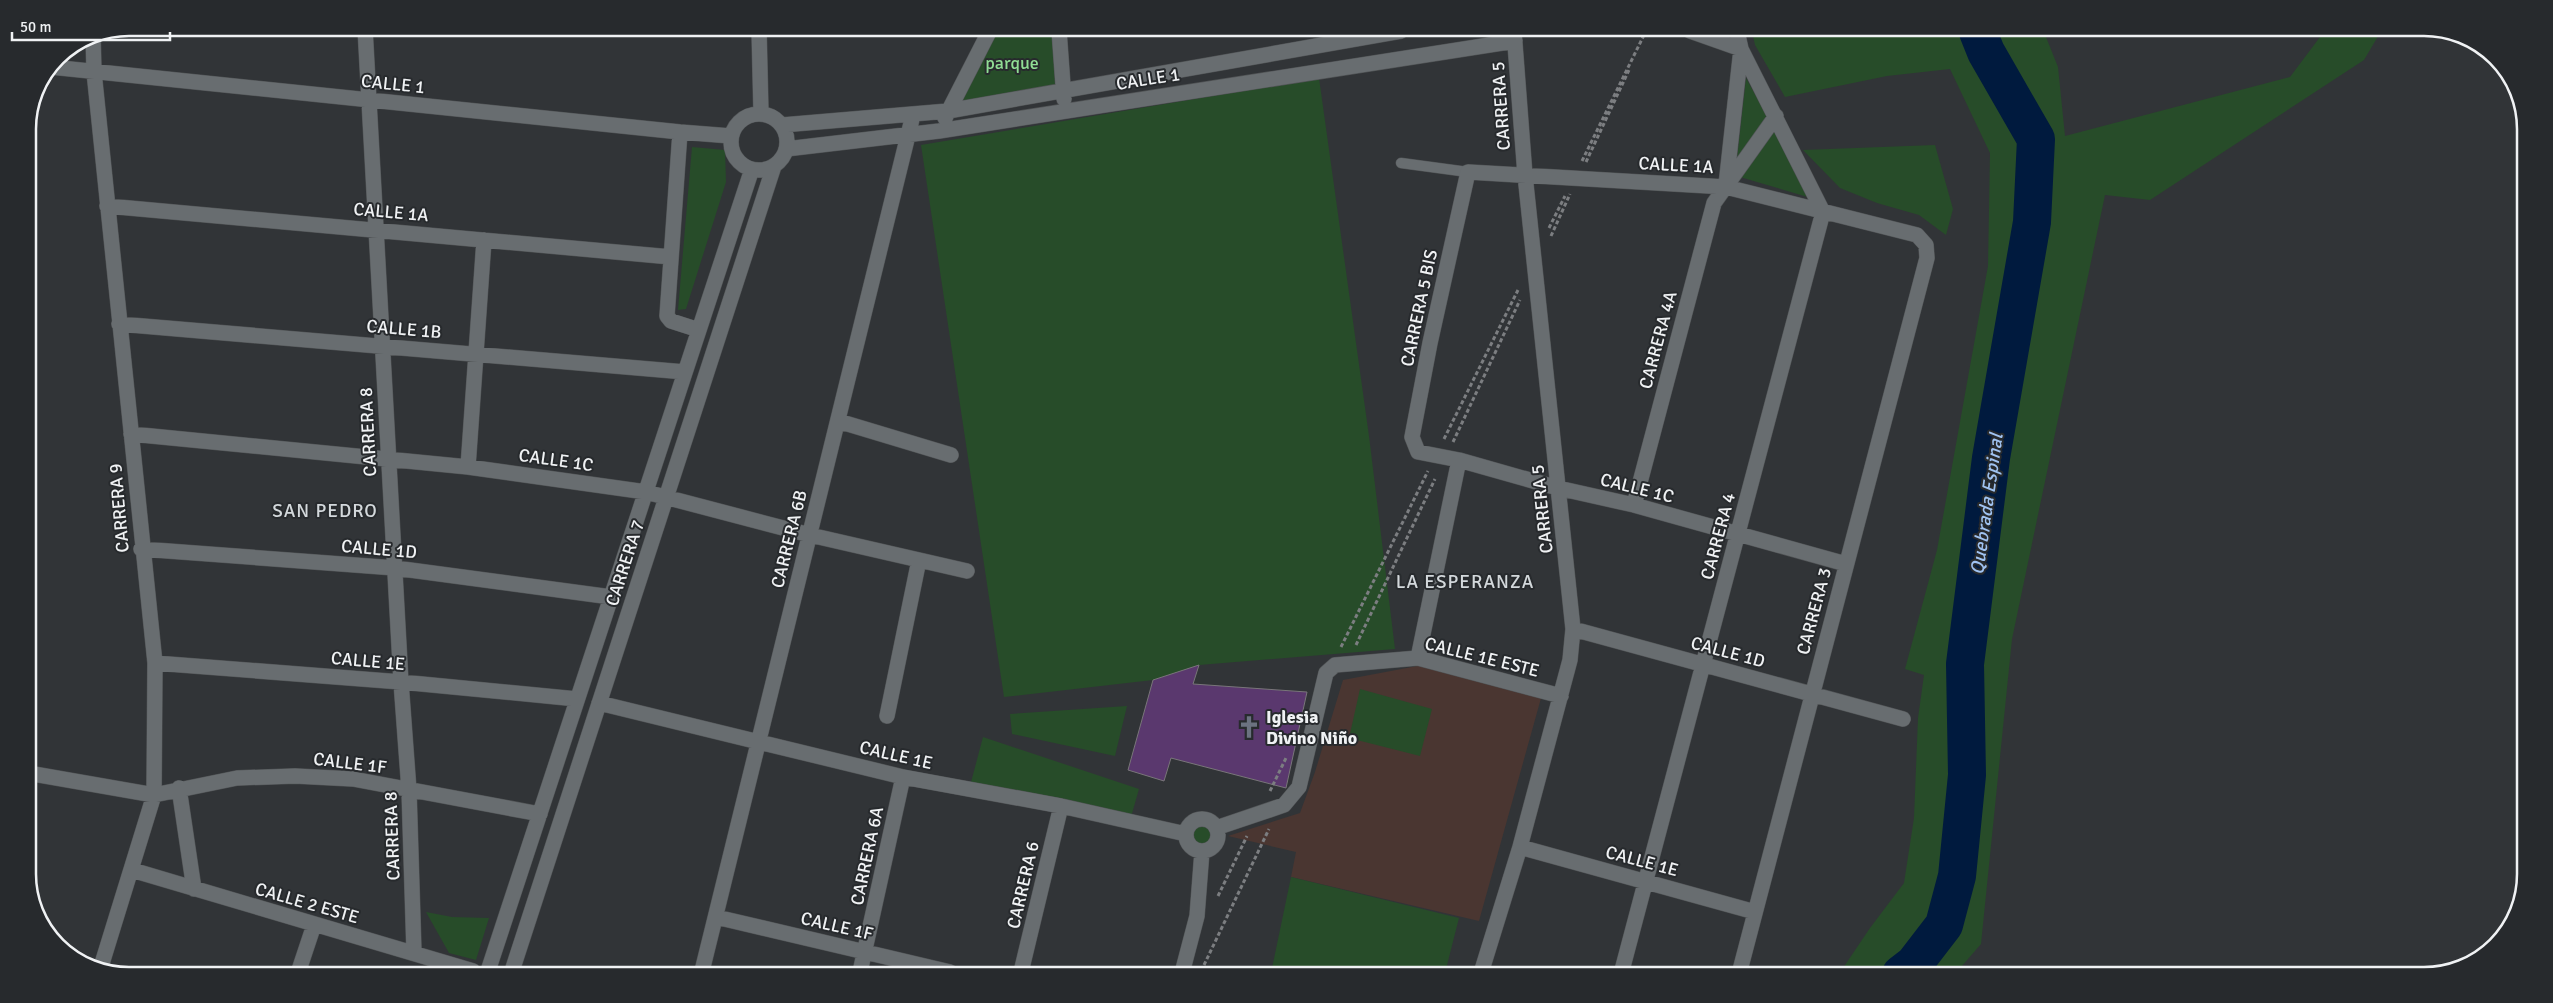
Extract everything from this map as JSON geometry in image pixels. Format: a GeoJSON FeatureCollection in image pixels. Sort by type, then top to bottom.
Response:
{"type":"FeatureCollection","features":[{"type":"Feature","properties":{"kind":"street","name":"CARRERA 8"},"geometry":{"type":"LineString","coordinates":[[365,36],[394,568],[409,790],[414,953]]}},
{"type":"Feature","properties":{"kind":"street"},"geometry":{"type":"LineString","coordinates":[[759,36],[761,113]]}},
{"type":"Feature","properties":{"kind":"street"},"geometry":{"type":"LineString","coordinates":[[939,131],[987,36]]}},
{"type":"Feature","properties":{"kind":"street"},"geometry":{"type":"LineString","coordinates":[[1060,36],[1064,111]]}},
{"type":"Feature","properties":{"kind":"street","name":"CALLE 1"},"geometry":{"type":"LineString","coordinates":[[782,125],[948,111],[1367,36]]}},
{"type":"Feature","properties":{"kind":"street","name":"CALLE 1"},"geometry":{"type":"LineString","coordinates":[[786,149],[939,131],[1515,36]]}},
{"type":"Feature","properties":{"kind":"street","name":"CARRERA 5"},"geometry":{"type":"LineString","coordinates":[[1483,967],[1520,847],[1561,696],[1570,660],[1573,629],[1525,175],[1515,36]]}},
{"type":"Feature","properties":{"kind":"street"},"geometry":{"type":"LineString","coordinates":[[1704,36],[1742,49]]}},
{"type":"Feature","properties":{"kind":"street"},"geometry":{"type":"LineString","coordinates":[[1738,36],[1742,49],[1823,212]]}},
{"type":"Feature","properties":{"kind":"street","name":"CARRERA 9"},"geometry":{"type":"LineString","coordinates":[[93,43],[94,72],[141,549],[155,663],[154,795],[102,963]]}},
{"type":"Feature","properties":{"kind":"street","name":"CARRERA 4A"},"geometry":{"type":"LineString","coordinates":[[1726,187],[1742,49]]}},
{"type":"Feature","properties":{"kind":"street","name":"CALLE 1"},"geometry":{"type":"LineString","coordinates":[[59,68],[731,136]]}},
{"type":"Feature","properties":{"kind":"street"},"geometry":{"type":"LineString","coordinates":[[761,113],[773,117],[782,125],[787,137],[786,149],[781,159],[774,166],[763,170],[752,169],[742,164],[735,156],[731,146],[731,136],[737,124],[748,116],[761,113]]}},
{"type":"Feature","properties":{"kind":"street","name":"CARRERA 6B"},"geometry":{"type":"LineString","coordinates":[[703,967],[913,115]]}},
{"type":"Feature","properties":{"kind":"street","name":"CARRERA 4A"},"geometry":{"type":"LineString","coordinates":[[1634,506],[1714,203],[1776,116]]}},
{"type":"Feature","properties":{"kind":"street"},"geometry":{"type":"LineString","coordinates":[[680,132],[668,320],[699,330]]}},
{"type":"Feature","properties":{"kind":"street","name":"CARRERA 7"},"geometry":{"type":"LineString","coordinates":[[513,967],[774,166]]}},
{"type":"Feature","properties":{"kind":"street","name":"CARRERA 7"},"geometry":{"type":"LineString","coordinates":[[489,967],[752,169]]}},
{"type":"Feature","properties":{"kind":"street","name":"CALLE 1A"},"geometry":{"type":"LineString","coordinates":[[1468,172],[1726,187],[1917,235],[1926,245],[1927,258]]}},
{"type":"Feature","properties":{"kind":"street","name":"CARRERA 5 BIS"},"geometry":{"type":"LineString","coordinates":[[1418,452],[1412,437],[1430,343],[1468,172]]}},
{"type":"Feature","properties":{"kind":"street","name":"CALLE 1A"},"geometry":{"type":"LineString","coordinates":[[107,206],[671,257]]}},
{"type":"Feature","properties":{"kind":"street","name":"CARRERA 4"},"geometry":{"type":"LineString","coordinates":[[1623,967],[1823,212]]}},
{"type":"Feature","properties":{"kind":"street"},"geometry":{"type":"LineString","coordinates":[[468,467],[484,240]]}},
{"type":"Feature","properties":{"kind":"street","name":"CARRERA 3"},"geometry":{"type":"LineString","coordinates":[[1741,967],[1927,258]]}},
{"type":"Feature","properties":{"kind":"street","name":"CALLE 1B"},"geometry":{"type":"LineString","coordinates":[[120,324],[685,372]]}},
{"type":"Feature","properties":{"kind":"street"},"geometry":{"type":"LineString","coordinates":[[838,421],[950,455]]}},
{"type":"Feature","properties":{"kind":"street","name":"CALLE 1C"},"geometry":{"type":"LineString","coordinates":[[131,434],[468,467],[646,492],[810,535],[967,571]]}},
{"type":"Feature","properties":{"kind":"street","name":"CALLE 1C"},"geometry":{"type":"LineString","coordinates":[[1418,452],[1460,460],[1558,488],[1634,506],[1846,564]]}},
{"type":"Feature","properties":{"kind":"street"},"geometry":{"type":"LineString","coordinates":[[1418,658],[1460,460]]}},
{"type":"Feature","properties":{"kind":"street","name":"CALLE 1D"},"geometry":{"type":"LineString","coordinates":[[141,549],[394,568],[611,597]]}},
{"type":"Feature","properties":{"kind":"street"},"geometry":{"type":"LineString","coordinates":[[887,716],[919,560]]}},
{"type":"Feature","properties":{"kind":"street","name":"CALLE 1D"},"geometry":{"type":"LineString","coordinates":[[1573,629],[1903,719]]}},
{"type":"Feature","properties":{"kind":"street","name":"CALLE 1E ESTE"},"geometry":{"type":"LineString","coordinates":[[1336,659],[1418,658],[1561,696]]}},
{"type":"Feature","properties":{"kind":"street"},"geometry":{"type":"LineString","coordinates":[[1216,828],[1284,805],[1299,788],[1326,674],[1336,659]]}},
{"type":"Feature","properties":{"kind":"street","name":"CALLE 1E"},"geometry":{"type":"LineString","coordinates":[[155,663],[401,682],[577,700]]}},
{"type":"Feature","properties":{"kind":"street","name":"CALLE 1E"},"geometry":{"type":"LineString","coordinates":[[599,703],[903,777],[1061,806],[1186,834]]}},
{"type":"Feature","properties":{"kind":"street"},"geometry":{"type":"LineString","coordinates":[[36,773],[154,795]]}},
{"type":"Feature","properties":{"kind":"street","name":"CALLE 1F"},"geometry":{"type":"LineString","coordinates":[[154,795],[180,788],[237,778],[295,776],[353,779],[540,814]]}},
{"type":"Feature","properties":{"kind":"street","name":"CARRERA 6A"},"geometry":{"type":"LineString","coordinates":[[861,967],[903,777]]}},
{"type":"Feature","properties":{"kind":"street"},"geometry":{"type":"LineString","coordinates":[[180,788],[194,889]]}},
{"type":"Feature","properties":{"kind":"street","name":"CARRERA 6"},"geometry":{"type":"LineString","coordinates":[[1022,967],[1061,806]]}},
{"type":"Feature","properties":{"kind":"street"},"geometry":{"type":"LineString","coordinates":[[1199,819],[1209,820],[1216,828],[1217,838],[1215,843],[1202,851],[1192,848],[1186,834],[1190,824],[1199,819]]}},
{"type":"Feature","properties":{"kind":"street","name":"CALLE 1E"},"geometry":{"type":"LineString","coordinates":[[1520,847],[1755,912]]}},
{"type":"Feature","properties":{"kind":"street"},"geometry":{"type":"LineString","coordinates":[[1184,967],[1197,916],[1202,851]]}},
{"type":"Feature","properties":{"kind":"street","name":"CALLE 2 ESTE"},"geometry":{"type":"LineString","coordinates":[[132,870],[460,967]]}},
{"type":"Feature","properties":{"kind":"street","name":"CALLE 1F"},"geometry":{"type":"LineString","coordinates":[[716,917],[929,967]]}},
{"type":"Feature","properties":{"kind":"street"},"geometry":{"type":"LineString","coordinates":[[300,967],[314,925]]}},
{"type":"Feature","properties":{"kind":"lane","name":"CALLE 1A"},"geometry":{"type":"LineString","coordinates":[[1401,163],[1468,172]]}},
{"type":"Feature","properties":{"kind":"path"},"geometry":{"type":"LineString","coordinates":[[1582,165],[1645,36]]}},
{"type":"Feature","properties":{"kind":"path"},"geometry":{"type":"LineString","coordinates":[[1545,235],[1569,192],[1550,237]]}},
{"type":"Feature","properties":{"kind":"path"},"geometry":{"type":"LineString","coordinates":[[1444,440],[1519,289]]}},
{"type":"Feature","properties":{"kind":"path"},"geometry":{"type":"LineString","coordinates":[[1452,444],[1524,291]]}},
{"type":"Feature","properties":{"kind":"path"},"geometry":{"type":"LineString","coordinates":[[1336,659],[1431,466]]}},
{"type":"Feature","properties":{"kind":"path"},"geometry":{"type":"LineString","coordinates":[[1354,650],[1439,470]]}},
{"type":"Feature","properties":{"kind":"path"},"geometry":{"type":"LineString","coordinates":[[1268,795],[1290,750]]}},
{"type":"Feature","properties":{"kind":"path"},"geometry":{"type":"LineString","coordinates":[[1204,967],[1273,820]]}},
{"type":"Feature","properties":{"kind":"path"},"geometry":{"type":"LineString","coordinates":[[1215,902],[1250,830]]}},
{"type":"Feature","properties":{"kind":"shaded area"},"geometry":{"type":"Polygon","coordinates":[[[1428,664],[1543,691],[1479,921],[1291,877],[1296,852],[1228,836],[1300,813],[1315,772],[1343,680],[1428,664]]]}},
{"type":"Feature","properties":{"kind":"green space","name":"parque"},"geometry":{"type":"Polygon","coordinates":[[[990,36],[1054,36],[1055,89],[951,104],[990,36]]]}},
{"type":"Feature","properties":{"kind":"green space"},"geometry":{"type":"Polygon","coordinates":[[[1753,36],[2046,36],[2058,67],[2065,136],[2290,77],[2321,36],[2378,36],[2364,60],[2150,200],[2105,195],[2012,639],[1981,944],[1961,967],[1844,967],[1904,883],[1914,818],[1918,718],[1924,675],[1905,669],[1937,550],[1988,266],[1990,153],[1950,69],[1887,76],[1785,97],[1755,45],[1753,36]]]}},
{"type":"Feature","properties":{"kind":"green space"},"geometry":{"type":"Polygon","coordinates":[[[1319,78],[1369,436],[1395,649],[1199,665],[1153,680],[1004,697],[921,145],[1319,78]]]}},
{"type":"Feature","properties":{"kind":"green space"},"geometry":{"type":"Polygon","coordinates":[[[1746,78],[1767,116],[1737,158],[1746,78]]]}},
{"type":"Feature","properties":{"kind":"green space"},"geometry":{"type":"Polygon","coordinates":[[[1774,128],[1811,198],[1740,177],[1774,128]]]}},
{"type":"Feature","properties":{"kind":"green space"},"geometry":{"type":"Polygon","coordinates":[[[1935,145],[1953,209],[1946,235],[1919,215],[1877,203],[1840,188],[1803,150],[1935,145]]]}},
{"type":"Feature","properties":{"kind":"green space"},"geometry":{"type":"Polygon","coordinates":[[[692,147],[725,150],[726,182],[686,309],[678,310],[692,147]]]}},
{"type":"Feature","properties":{"kind":"green space"},"geometry":{"type":"Polygon","coordinates":[[[1360,689],[1432,709],[1420,756],[1349,738],[1360,689]]]}},
{"type":"Feature","properties":{"kind":"green space"},"geometry":{"type":"Polygon","coordinates":[[[1127,706],[1115,756],[1012,734],[1010,714],[1127,706]]]}},
{"type":"Feature","properties":{"kind":"green space"},"geometry":{"type":"Polygon","coordinates":[[[983,737],[1139,789],[1131,817],[970,786],[983,737]]]}},
{"type":"Feature","properties":{"kind":"green space"},"geometry":{"type":"Polygon","coordinates":[[[1204,824],[1209,825],[1215,831],[1215,841],[1209,847],[1204,848],[1199,847],[1193,841],[1192,836],[1193,831],[1199,825],[1204,824]]]}},
{"type":"Feature","properties":{"kind":"green space"},"geometry":{"type":"Polygon","coordinates":[[[1291,877],[1459,918],[1447,967],[1272,967],[1291,877]]]}},
{"type":"Feature","properties":{"kind":"green space"},"geometry":{"type":"Polygon","coordinates":[[[426,912],[452,917],[489,918],[476,960],[449,953],[426,912]]]}},
{"type":"Feature","properties":{"kind":"building","name":"Iglesia Divino Niño"},"geometry":{"type":"Polygon","coordinates":[[[1199,665],[1193,684],[1307,692],[1286,788],[1171,758],[1164,781],[1128,770],[1153,680],[1199,665]]]}},
{"type":"Feature","properties":{"kind":"waterway","name":"Quebrada Espinal"},"geometry":{"type":"LineString","coordinates":[[1910,967],[1944,925],[1957,876],[1967,775],[1965,664],[1991,458],[2032,222],[2036,139],[1986,52],[1980,36]]}},
{"type":"Feature","properties":{"kind":"place","name":"Iglesia Divino Niño"},"geometry":{"type":"Point","coordinates":[1249,727]}},
{"type":"Feature","properties":{"kind":"district","name":"SAN PEDRO"},"geometry":{"type":"Point","coordinates":[325,510]}},
{"type":"Feature","properties":{"kind":"district","name":"LA ESPERANZA"},"geometry":{"type":"Point","coordinates":[1465,581]}}]}
